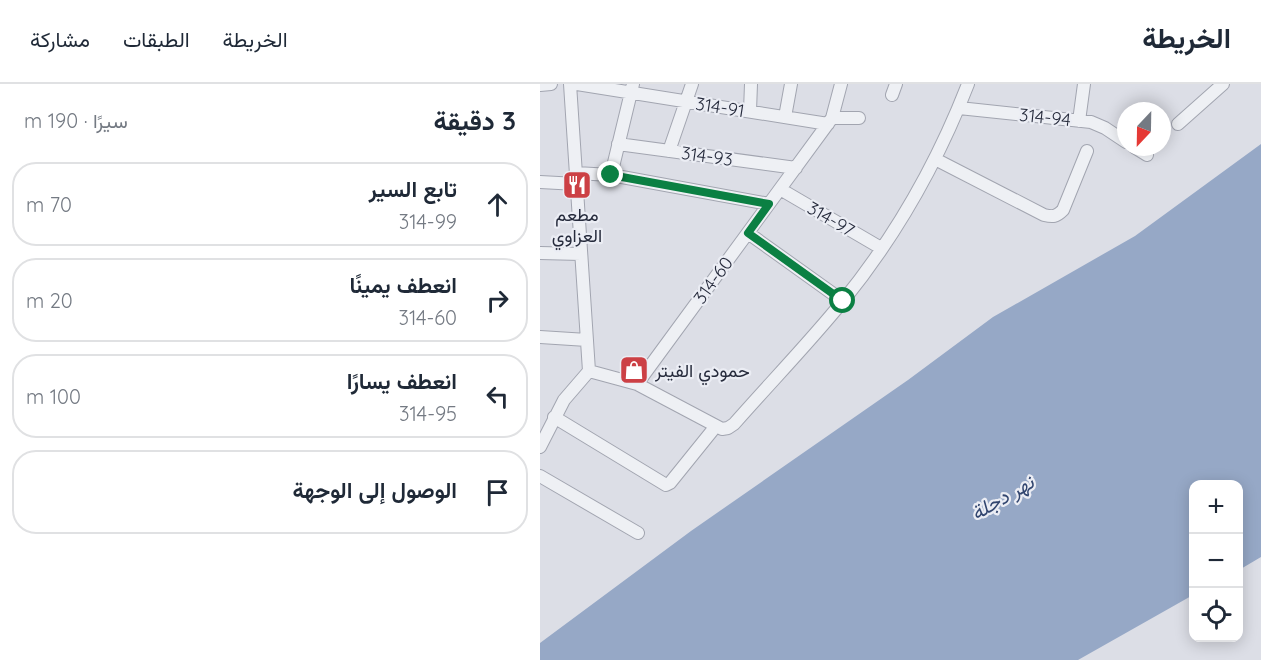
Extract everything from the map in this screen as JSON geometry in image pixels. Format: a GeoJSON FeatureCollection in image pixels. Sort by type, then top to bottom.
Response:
{"type":"FeatureCollection","features":[{"type":"Feature","properties":{"kind":"street"},"geometry":{"type":"LineString","coordinates":[[540,85],[551,84]]}},
{"type":"Feature","properties":{"kind":"street"},"geometry":{"type":"LineString","coordinates":[[541,444],[564,400],[589,371],[570,84]]}},
{"type":"Feature","properties":{"kind":"street","name":"314-91"},"geometry":{"type":"LineString","coordinates":[[577,84],[631,88],[687,101],[785,117],[830,121],[859,118]]}},
{"type":"Feature","properties":{"kind":"street"},"geometry":{"type":"LineString","coordinates":[[669,151],[692,84]]}},
{"type":"Feature","properties":{"kind":"street"},"geometry":{"type":"LineString","coordinates":[[750,111],[751,84]]}},
{"type":"Feature","properties":{"kind":"street"},"geometry":{"type":"LineString","coordinates":[[785,117],[791,84]]}},
{"type":"Feature","properties":{"kind":"street","name":"314-60"},"geometry":{"type":"LineString","coordinates":[[638,384],[830,121],[841,84]]}},
{"type":"Feature","properties":{"kind":"street"},"geometry":{"type":"LineString","coordinates":[[589,371],[638,384],[722,429],[734,424],[843,301],[881,248],[935,159],[968,84]]}},
{"type":"Feature","properties":{"kind":"street"},"geometry":{"type":"LineString","coordinates":[[1079,121],[1084,84]]}},
{"type":"Feature","properties":{"kind":"street"},"geometry":{"type":"LineString","coordinates":[[1178,124],[1223,84]]}},
{"type":"Feature","properties":{"kind":"street"},"geometry":{"type":"LineString","coordinates":[[611,175],[631,88]]}},
{"type":"Feature","properties":{"kind":"street","name":"314-94"},"geometry":{"type":"LineString","coordinates":[[959,108],[1098,124],[1117,136]]}},
{"type":"Feature","properties":{"kind":"street","name":"314-93"},"geometry":{"type":"LineString","coordinates":[[618,144],[796,168]]}},
{"type":"Feature","properties":{"kind":"street"},"geometry":{"type":"LineString","coordinates":[[935,159],[1044,215],[1053,217],[1058,216],[1063,210],[1086,152]]}},
{"type":"Feature","properties":{"kind":"street"},"geometry":{"type":"LineString","coordinates":[[540,182],[611,175],[769,204]]}},
{"type":"Feature","properties":{"kind":"street","name":"314-97"},"geometry":{"type":"LineString","coordinates":[[780,189],[881,248]]}},
{"type":"Feature","properties":{"kind":"street"},"geometry":{"type":"LineString","coordinates":[[748,233],[843,301]]}},
{"type":"Feature","properties":{"kind":"street"},"geometry":{"type":"LineString","coordinates":[[540,253],[581,254]]}},
{"type":"Feature","properties":{"kind":"street"},"geometry":{"type":"LineString","coordinates":[[540,338],[587,340]]}},
{"type":"Feature","properties":{"kind":"street"},"geometry":{"type":"LineString","coordinates":[[554,417],[666,485],[716,426]]}},
{"type":"Feature","properties":{"kind":"street"},"geometry":{"type":"LineString","coordinates":[[540,476],[638,533]]}},
{"type":"Feature","properties":{"kind":"water","name":"نهر دجلة"},"geometry":{"type":"Polygon","coordinates":[[[1261,144],[1261,557],[1243,568],[1243,480],[1189,480],[1189,597],[1078,660],[540,660],[540,643],[691,531],[908,380],[993,317],[1135,236],[1261,144]]]}},
{"type":"Feature","properties":{"kind":"place","name":"مطعم العزاوي"},"geometry":{"type":"Point","coordinates":[577,185]}},
{"type":"Feature","properties":{"kind":"place","name":"حمودي الفيتر"},"geometry":{"type":"Point","coordinates":[634,370]}},
{"type":"Feature","properties":{"kind":"route"},"geometry":{"type":"LineString","coordinates":[[611,175],[769,204],[748,233],[843,301]]}}]}
